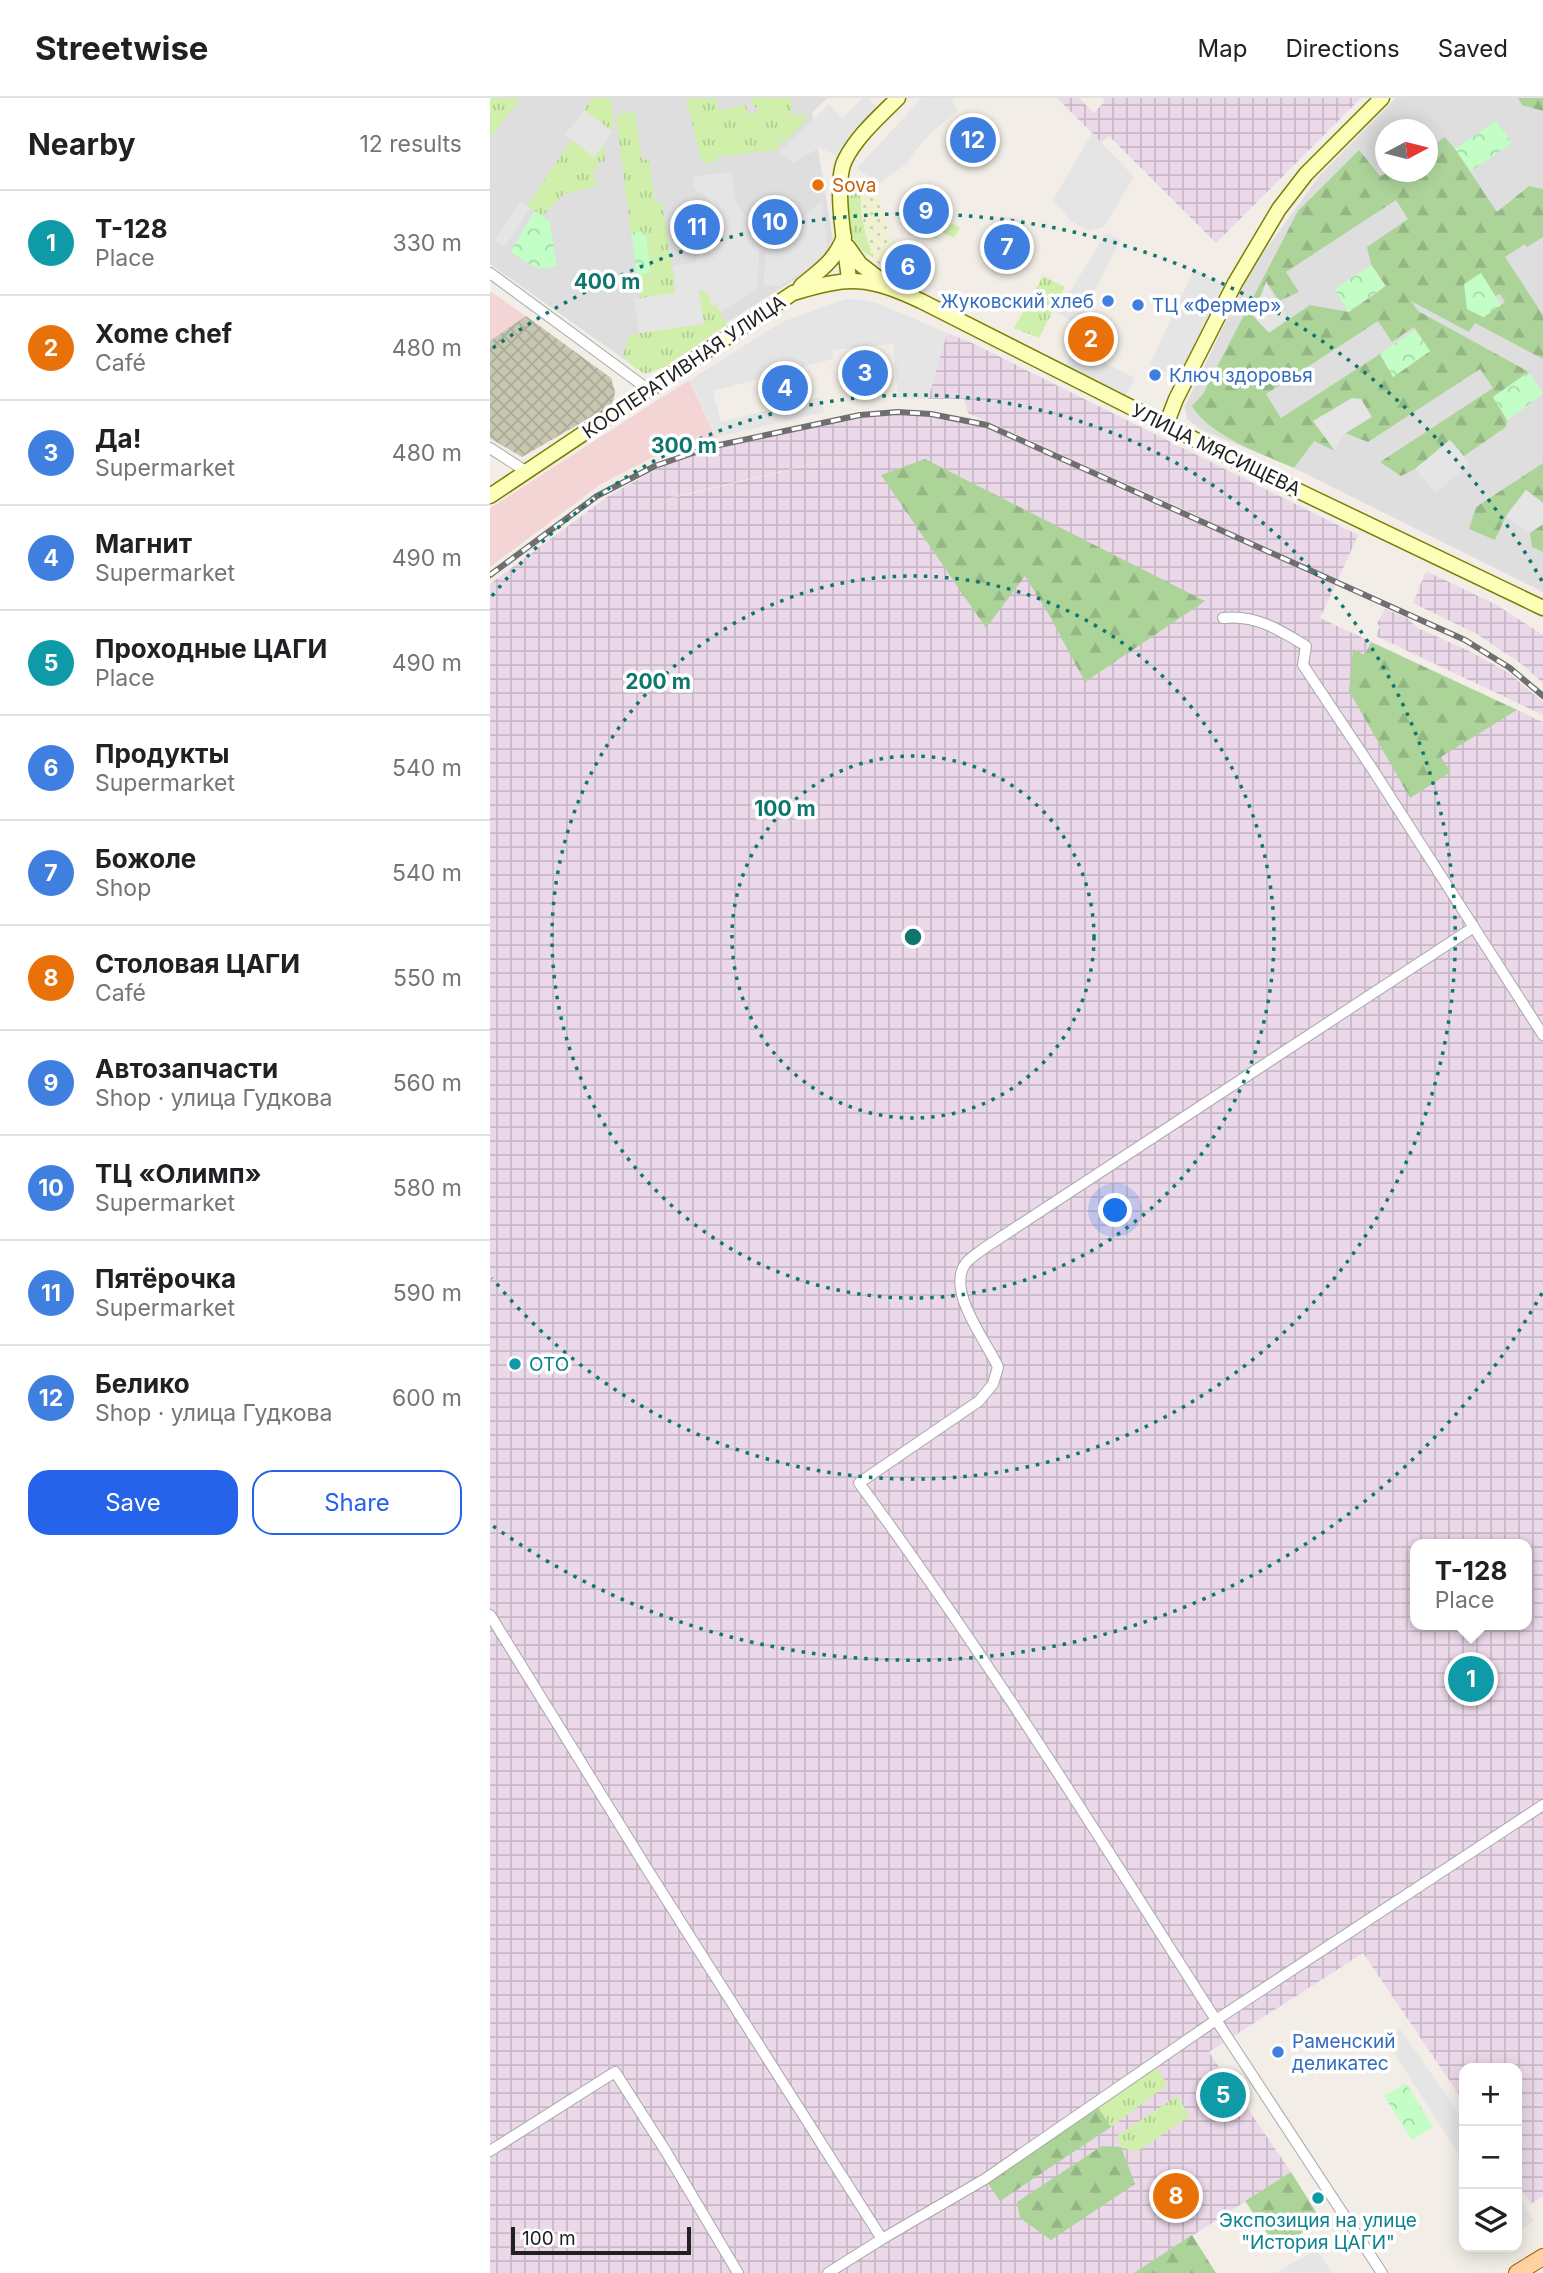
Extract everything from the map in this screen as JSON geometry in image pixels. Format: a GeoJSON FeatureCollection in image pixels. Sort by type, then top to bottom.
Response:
{"type":"FeatureCollection","features":[{"type":"Feature","properties":{"kind":"main road"},"geometry":{"type":"LineString","coordinates":[[849,279],[840,190],[841,170],[845,159],[864,132],[898,98]]}},
{"type":"Feature","properties":{"kind":"main road"},"geometry":{"type":"LineString","coordinates":[[1166,425],[1176,398],[1235,283],[1279,209],[1306,174],[1382,98]]}},
{"type":"Feature","properties":{"kind":"main road"},"geometry":{"type":"LineString","coordinates":[[844,235],[850,252],[860,264],[892,288]]}},
{"type":"Feature","properties":{"kind":"main road"},"geometry":{"type":"LineString","coordinates":[[793,293],[831,262],[844,235]]}},
{"type":"Feature","properties":{"kind":"main road","name":"КООПЕРАТИВНАЯ УЛИЦА"},"geometry":{"type":"LineString","coordinates":[[490,496],[793,293],[849,279],[892,288]]}},
{"type":"Feature","properties":{"kind":"main road","name":"УЛИЦА МЯСИЩЕВА"},"geometry":{"type":"LineString","coordinates":[[892,288],[1543,608]]}},
{"type":"Feature","properties":{"kind":"main road"},"geometry":{"type":"LineString","coordinates":[[1517,2273],[1543,2257]]}},
{"type":"Feature","properties":{"kind":"street"},"geometry":{"type":"LineString","coordinates":[[490,273],[649,390]]}},
{"type":"Feature","properties":{"kind":"street"},"geometry":{"type":"LineString","coordinates":[[490,448],[527,472]]}},
{"type":"Feature","properties":{"kind":"street"},"geometry":{"type":"LineString","coordinates":[[1223,618],[1237,617],[1266,624],[1306,646],[1303,665],[1374,770],[1543,1035]]}},
{"type":"Feature","properties":{"kind":"street"},"geometry":{"type":"LineString","coordinates":[[1382,2273],[981,1655],[859,1483],[979,1401],[993,1384],[998,1367],[969,1317],[963,1299],[961,1282],[965,1265],[984,1249],[1474,927]]}},
{"type":"Feature","properties":{"kind":"street"},"geometry":{"type":"LineString","coordinates":[[490,1615],[881,2239]]}},
{"type":"Feature","properties":{"kind":"street"},"geometry":{"type":"LineString","coordinates":[[828,2273],[985,2179],[1216,2020],[1543,1805]]}},
{"type":"Feature","properties":{"kind":"street"},"geometry":{"type":"LineString","coordinates":[[490,2151],[615,2072],[738,2273]]}},
{"type":"Feature","properties":{"kind":"shaded area"},"geometry":{"type":"Polygon","coordinates":[[[490,98],[827,98],[812,113],[833,240],[824,261],[645,374],[490,264],[490,98]]]}},
{"type":"Feature","properties":{"kind":"shaded area"},"geometry":{"type":"Polygon","coordinates":[[[863,98],[868,98],[883,113],[845,159],[819,148],[793,163],[779,153],[829,104],[842,118],[863,98]]]}},
{"type":"Feature","properties":{"kind":"shaded area"},"geometry":{"type":"Polygon","coordinates":[[[922,98],[955,98],[951,102],[958,110],[932,132],[907,163],[878,184],[857,168],[922,98]]]}},
{"type":"Feature","properties":{"kind":"shaded area"},"geometry":{"type":"Polygon","coordinates":[[[1057,98],[1079,98],[1094,113],[1105,101],[1103,98],[1361,98],[1216,243],[1109,136],[1101,142],[1057,98]]]}},
{"type":"Feature","properties":{"kind":"shaded area"},"geometry":{"type":"Polygon","coordinates":[[[1396,98],[1543,98],[1543,592],[1294,468],[1202,430],[1187,419],[1185,406],[1251,270],[1320,175],[1375,119],[1375,182],[1438,182],[1438,119],[1375,119],[1396,98]]]}},
{"type":"Feature","properties":{"kind":"shaded area"},"geometry":{"type":"Polygon","coordinates":[[[584,110],[613,132],[594,157],[565,135],[584,110]]]}},
{"type":"Feature","properties":{"kind":"shaded area"},"geometry":{"type":"Polygon","coordinates":[[[1092,133],[1134,177],[1104,227],[1088,231],[1071,221],[1053,200],[1092,133]]]}},
{"type":"Feature","properties":{"kind":"shaded area"},"geometry":{"type":"Polygon","coordinates":[[[732,172],[736,204],[770,244],[822,201],[827,246],[822,260],[780,286],[763,285],[766,252],[759,251],[758,289],[720,312],[716,305],[711,306],[708,292],[699,290],[704,324],[639,333],[634,299],[675,293],[673,266],[695,263],[702,243],[710,242],[713,234],[719,235],[716,209],[704,194],[695,190],[692,177],[732,172]]]}},
{"type":"Feature","properties":{"kind":"shaded area"},"geometry":{"type":"Polygon","coordinates":[[[860,191],[880,198],[888,239],[925,259],[923,268],[900,256],[890,267],[880,265],[872,257],[862,219],[860,191]]]}},
{"type":"Feature","properties":{"kind":"shaded area"},"geometry":{"type":"Polygon","coordinates":[[[520,201],[530,208],[505,247],[494,240],[520,201]]]}},
{"type":"Feature","properties":{"kind":"shaded area"},"geometry":{"type":"Polygon","coordinates":[[[1106,233],[1120,240],[1078,324],[1057,313],[1106,233]]]}},
{"type":"Feature","properties":{"kind":"shaded area"},"geometry":{"type":"Polygon","coordinates":[[[1194,269],[1224,285],[1177,378],[1150,364],[1194,269]]]}},
{"type":"Feature","properties":{"kind":"shaded area"},"geometry":{"type":"Polygon","coordinates":[[[1266,284],[1288,318],[1269,332],[1254,316],[1266,284]]]}},
{"type":"Feature","properties":{"kind":"shaded area"},"geometry":{"type":"Polygon","coordinates":[[[490,291],[526,316],[490,341],[490,291]]]}},
{"type":"Feature","properties":{"kind":"shaded area"},"geometry":{"type":"Polygon","coordinates":[[[845,299],[880,304],[947,333],[928,399],[898,398],[893,344],[833,350],[833,359],[713,391],[721,422],[820,397],[824,412],[717,437],[690,380],[782,322],[845,299]]]}},
{"type":"Feature","properties":{"kind":"shaded area"},"geometry":{"type":"Polygon","coordinates":[[[526,316],[611,378],[615,392],[610,406],[522,457],[490,438],[490,341],[526,316]]]}},
{"type":"Feature","properties":{"kind":"shaded area"},"geometry":{"type":"Polygon","coordinates":[[[947,333],[1358,535],[1337,582],[1183,509],[968,413],[964,399],[928,399],[947,333]]]}},
{"type":"Feature","properties":{"kind":"shaded area"},"geometry":{"type":"Polygon","coordinates":[[[1075,348],[1135,378],[1125,396],[1066,365],[1075,348]]]}},
{"type":"Feature","properties":{"kind":"shaded area"},"geometry":{"type":"Polygon","coordinates":[[[689,380],[717,439],[667,450],[601,484],[490,567],[490,508],[689,380]]]}},
{"type":"Feature","properties":{"kind":"shaded area"},"geometry":{"type":"Polygon","coordinates":[[[1352,398],[1361,399],[1372,417],[1344,434],[1335,451],[1313,421],[1352,398]]]}},
{"type":"Feature","properties":{"kind":"shaded area"},"geometry":{"type":"Polygon","coordinates":[[[898,414],[931,416],[988,427],[1336,584],[1320,618],[1543,722],[1543,2196],[1531,2204],[1522,2190],[1522,2063],[1459,2063],[1459,2095],[1363,1953],[1209,2052],[1291,2172],[1135,2273],[490,2273],[490,584],[607,497],[664,465],[710,449],[860,418],[898,414]],[[872,450],[673,497],[642,517],[672,498],[872,450]]]}},
{"type":"Feature","properties":{"kind":"shaded area"},"geometry":{"type":"Polygon","coordinates":[[[1450,440],[1470,464],[1435,493],[1415,469],[1450,440]]]}},
{"type":"Feature","properties":{"kind":"shaded area"},"geometry":{"type":"Polygon","coordinates":[[[1526,490],[1543,503],[1543,524],[1530,533],[1506,516],[1526,490]]]}},
{"type":"Feature","properties":{"kind":"shaded area"},"geometry":{"type":"Polygon","coordinates":[[[1426,571],[1495,604],[1543,635],[1543,683],[1523,665],[1477,634],[1413,603],[1426,571]]]}},
{"type":"Feature","properties":{"kind":"shaded area"},"geometry":{"type":"Polygon","coordinates":[[[1385,609],[1509,673],[1543,702],[1543,715],[1376,636],[1380,626],[1377,624],[1385,609]]]}},
{"type":"Feature","properties":{"kind":"shaded area"},"geometry":{"type":"Polygon","coordinates":[[[1400,2029],[1459,2114],[1459,2155],[1386,2040],[1400,2029]]]}},
{"type":"Feature","properties":{"kind":"shaded area"},"geometry":{"type":"Polygon","coordinates":[[[1522,2203],[1534,2221],[1522,2228],[1522,2203]]]}},
{"type":"Feature","properties":{"kind":"shaded area"},"geometry":{"type":"Polygon","coordinates":[[[1317,2250],[1332,2273],[1277,2273],[1291,2264],[1317,2250]]]}},
{"type":"Feature","properties":{"kind":"green space"},"geometry":{"type":"Polygon","coordinates":[[[490,98],[521,98],[490,137],[490,98]]]}},
{"type":"Feature","properties":{"kind":"green space"},"geometry":{"type":"Polygon","coordinates":[[[592,98],[609,98],[608,101],[612,102],[613,132],[584,110],[592,98]]]}},
{"type":"Feature","properties":{"kind":"green space"},"geometry":{"type":"Polygon","coordinates":[[[686,98],[716,98],[718,110],[746,105],[748,114],[761,112],[753,106],[751,98],[790,98],[793,116],[805,114],[806,120],[783,143],[770,126],[782,145],[776,150],[717,157],[717,161],[705,163],[701,160],[686,98]]]}},
{"type":"Feature","properties":{"kind":"green space"},"geometry":{"type":"Polygon","coordinates":[[[1518,98],[1543,98],[1543,111],[1522,105],[1518,98]]]}},
{"type":"Feature","properties":{"kind":"green space"},"geometry":{"type":"Polygon","coordinates":[[[635,112],[642,160],[649,160],[655,203],[662,202],[676,293],[639,298],[637,275],[651,272],[645,231],[631,233],[616,115],[635,112]]]}},
{"type":"Feature","properties":{"kind":"green space"},"geometry":{"type":"Polygon","coordinates":[[[1496,121],[1512,143],[1471,171],[1455,149],[1496,121]]]}},
{"type":"Feature","properties":{"kind":"green space"},"geometry":{"type":"Polygon","coordinates":[[[1445,137],[1497,212],[1529,186],[1543,189],[1543,237],[1527,247],[1525,244],[1505,257],[1543,315],[1543,359],[1475,323],[1469,332],[1411,301],[1418,311],[1529,372],[1493,397],[1507,420],[1506,427],[1464,456],[1450,440],[1415,469],[1401,476],[1380,462],[1493,388],[1480,369],[1368,442],[1314,421],[1335,451],[1314,441],[1294,468],[1224,435],[1211,427],[1192,406],[1203,394],[1298,211],[1359,150],[1375,170],[1375,182],[1438,182],[1438,142],[1445,137]],[[1396,200],[1286,272],[1299,292],[1279,301],[1266,281],[1253,316],[1269,333],[1310,305],[1349,312],[1386,286],[1371,264],[1367,247],[1408,219],[1396,200]],[[1481,274],[1467,309],[1483,317],[1505,302],[1500,294],[1495,296],[1481,274]],[[1378,321],[1266,394],[1281,418],[1380,354],[1393,377],[1430,351],[1414,327],[1392,342],[1378,321]]]}},
{"type":"Feature","properties":{"kind":"green space"},"geometry":{"type":"Polygon","coordinates":[[[571,140],[594,156],[604,143],[605,161],[596,163],[597,170],[593,171],[596,186],[564,194],[542,216],[527,206],[571,140]]]}},
{"type":"Feature","properties":{"kind":"green space"},"geometry":{"type":"Polygon","coordinates":[[[851,189],[860,191],[862,219],[872,257],[858,245],[851,230],[847,195],[851,189]]]}},
{"type":"Feature","properties":{"kind":"green space"},"geometry":{"type":"Polygon","coordinates":[[[915,205],[960,228],[954,238],[941,231],[936,239],[916,228],[915,205]]]}},
{"type":"Feature","properties":{"kind":"green space"},"geometry":{"type":"Polygon","coordinates":[[[535,211],[549,220],[557,266],[538,269],[510,252],[535,211]]]}},
{"type":"Feature","properties":{"kind":"green space"},"geometry":{"type":"Polygon","coordinates":[[[645,231],[651,273],[637,275],[631,233],[645,231]]]}},
{"type":"Feature","properties":{"kind":"green space"},"geometry":{"type":"Polygon","coordinates":[[[1371,265],[1385,286],[1348,312],[1335,289],[1371,265]]]}},
{"type":"Feature","properties":{"kind":"green space"},"geometry":{"type":"Polygon","coordinates":[[[1481,273],[1501,305],[1484,317],[1467,309],[1464,284],[1481,273]]]}},
{"type":"Feature","properties":{"kind":"green space"},"geometry":{"type":"Polygon","coordinates":[[[1043,276],[1065,287],[1039,338],[1014,328],[1043,276]]]}},
{"type":"Feature","properties":{"kind":"green space"},"geometry":{"type":"Polygon","coordinates":[[[699,290],[708,292],[711,305],[716,305],[727,325],[665,367],[645,374],[631,365],[623,355],[629,337],[639,333],[703,324],[699,290]]]}},
{"type":"Feature","properties":{"kind":"green space"},"geometry":{"type":"Polygon","coordinates":[[[1415,330],[1430,351],[1393,377],[1380,354],[1415,330]]]}},
{"type":"Feature","properties":{"kind":"green space"},"geometry":{"type":"Polygon","coordinates":[[[1529,372],[1543,394],[1507,420],[1493,397],[1529,372]]]}},
{"type":"Feature","properties":{"kind":"green space"},"geometry":{"type":"Polygon","coordinates":[[[925,459],[1205,601],[1085,682],[1025,576],[986,628],[881,475],[925,459]]]}},
{"type":"Feature","properties":{"kind":"green space"},"geometry":{"type":"Polygon","coordinates":[[[1543,463],[1543,503],[1526,490],[1506,516],[1495,540],[1469,529],[1476,507],[1543,463]]]}},
{"type":"Feature","properties":{"kind":"green space"},"geometry":{"type":"Polygon","coordinates":[[[1543,524],[1543,552],[1532,547],[1530,533],[1543,524]]]}},
{"type":"Feature","properties":{"kind":"green space"},"geometry":{"type":"Polygon","coordinates":[[[1371,642],[1517,710],[1441,757],[1451,772],[1410,798],[1349,691],[1353,649],[1365,655],[1371,642]]]}},
{"type":"Feature","properties":{"kind":"green space"},"geometry":{"type":"Polygon","coordinates":[[[1154,2062],[1167,2085],[1111,2127],[1095,2103],[1154,2062]]]}},
{"type":"Feature","properties":{"kind":"green space"},"geometry":{"type":"Polygon","coordinates":[[[1406,2083],[1433,2127],[1412,2140],[1384,2096],[1406,2083]]]}},
{"type":"Feature","properties":{"kind":"green space"},"geometry":{"type":"Polygon","coordinates":[[[1177,2096],[1190,2116],[1136,2152],[1121,2147],[1117,2136],[1177,2096]]]}},
{"type":"Feature","properties":{"kind":"green space"},"geometry":{"type":"Polygon","coordinates":[[[1095,2103],[1111,2127],[1000,2201],[985,2179],[1095,2103]]]}},
{"type":"Feature","properties":{"kind":"green space"},"geometry":{"type":"Polygon","coordinates":[[[1102,2146],[1121,2147],[1135,2184],[1051,2240],[1020,2218],[1017,2202],[1102,2146]]]}},
{"type":"Feature","properties":{"kind":"green space"},"geometry":{"type":"Polygon","coordinates":[[[1291,2172],[1321,2220],[1278,2249],[1245,2201],[1291,2172]]]}},
{"type":"Feature","properties":{"kind":"green space"},"geometry":{"type":"Polygon","coordinates":[[[1192,2235],[1216,2273],[1134,2273],[1192,2235]]]}},
{"type":"Feature","properties":{"kind":"railway"},"geometry":{"type":"LineString","coordinates":[[490,575],[597,496],[655,466],[710,447],[860,415],[898,412],[931,414],[987,425],[1465,640],[1510,668],[1543,696]]}},
{"type":"Feature","properties":{"kind":"place","name":"Белико"},"geometry":{"type":"Point","coordinates":[973,140]}},
{"type":"Feature","properties":{"kind":"place","name":"Sova"},"geometry":{"type":"Point","coordinates":[818,185]}},
{"type":"Feature","properties":{"kind":"place","name":"Автозапчасти"},"geometry":{"type":"Point","coordinates":[926,211]}},
{"type":"Feature","properties":{"kind":"place","name":"ТЦ «Олимп»"},"geometry":{"type":"Point","coordinates":[775,222]}},
{"type":"Feature","properties":{"kind":"place","name":"Пятёрочка"},"geometry":{"type":"Point","coordinates":[697,227]}},
{"type":"Feature","properties":{"kind":"place","name":"Божоле"},"geometry":{"type":"Point","coordinates":[1007,247]}},
{"type":"Feature","properties":{"kind":"place","name":"Продукты"},"geometry":{"type":"Point","coordinates":[908,267]}},
{"type":"Feature","properties":{"kind":"place","name":"Жуковский хлеб"},"geometry":{"type":"Point","coordinates":[1108,301]}},
{"type":"Feature","properties":{"kind":"place","name":"ТЦ «Фермер»"},"geometry":{"type":"Point","coordinates":[1138,305]}},
{"type":"Feature","properties":{"kind":"place","name":"Xome chef"},"geometry":{"type":"Point","coordinates":[1091,339]}},
{"type":"Feature","properties":{"kind":"place","name":"Да!"},"geometry":{"type":"Point","coordinates":[865,373]}},
{"type":"Feature","properties":{"kind":"place","name":"Ключ здоровья"},"geometry":{"type":"Point","coordinates":[1155,375]}},
{"type":"Feature","properties":{"kind":"place","name":"Магнит"},"geometry":{"type":"Point","coordinates":[785,388]}},
{"type":"Feature","properties":{"kind":"place","name":"ОТО"},"geometry":{"type":"Point","coordinates":[515,1364]}},
{"type":"Feature","properties":{"kind":"place","name":"Т-128"},"geometry":{"type":"Point","coordinates":[1471,1679]}},
{"type":"Feature","properties":{"kind":"place","name":"Раменский деликатес"},"geometry":{"type":"Point","coordinates":[1278,2052]}},
{"type":"Feature","properties":{"kind":"place","name":"Проходные ЦАГИ"},"geometry":{"type":"Point","coordinates":[1223,2095]}},
{"type":"Feature","properties":{"kind":"place","name":"Столовая ЦАГИ"},"geometry":{"type":"Point","coordinates":[1176,2196]}},
{"type":"Feature","properties":{"kind":"place","name":"Экспозиция на улице \"История ЦАГИ\""},"geometry":{"type":"Point","coordinates":[1318,2198]}}]}
